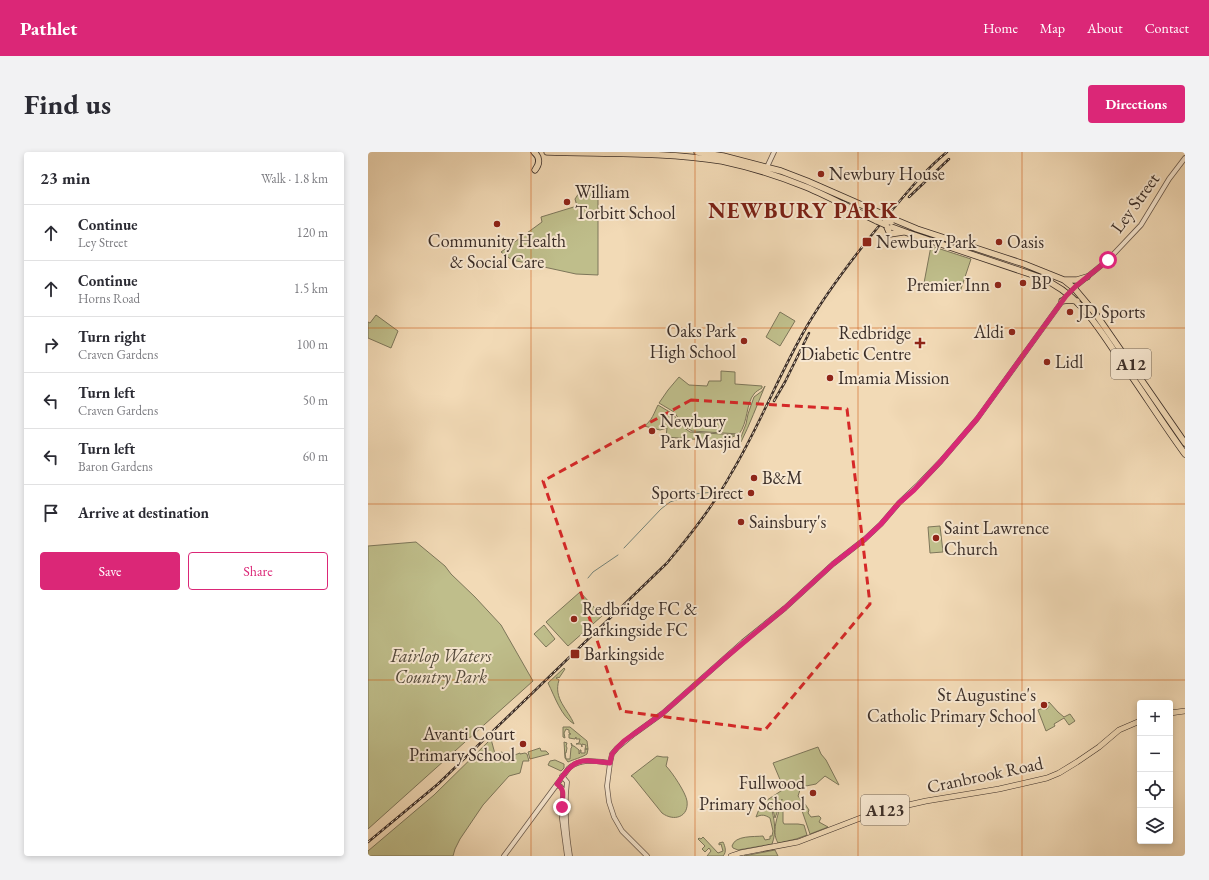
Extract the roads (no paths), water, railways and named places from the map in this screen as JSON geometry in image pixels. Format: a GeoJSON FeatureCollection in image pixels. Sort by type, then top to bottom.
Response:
{"type":"FeatureCollection","features":[{"type":"Feature","properties":{"kind":"highway"},"geometry":{"type":"LineString","coordinates":[[534,152],[539,158],[539,162],[535,170]]}},
{"type":"Feature","properties":{"kind":"highway","name":"A12"},"geometry":{"type":"LineString","coordinates":[[547,152],[674,154],[722,161],[758,170],[805,187],[877,221],[917,229],[1024,264],[1064,280],[1074,288],[1095,313],[1185,443]]}},
{"type":"Feature","properties":{"kind":"highway","name":"A12"},"geometry":{"type":"LineString","coordinates":[[697,152],[723,156],[767,167],[807,181],[880,213],[891,223]]}},
{"type":"Feature","properties":{"kind":"highway"},"geometry":{"type":"LineString","coordinates":[[849,200],[858,211],[865,207]]}},
{"type":"Feature","properties":{"kind":"highway","name":"A12"},"geometry":{"type":"LineString","coordinates":[[891,223],[890,234],[904,232],[1039,277],[1068,293],[1092,317],[1185,454]]}},
{"type":"Feature","properties":{"kind":"highway"},"geometry":{"type":"LineString","coordinates":[[1037,269],[1067,287],[1068,293]]}},
{"type":"Feature","properties":{"kind":"highway"},"geometry":{"type":"LineString","coordinates":[[1064,280],[1077,280],[1087,277]]}},
{"type":"Feature","properties":{"kind":"highway"},"geometry":{"type":"LineString","coordinates":[[1074,288],[1074,293],[1088,309],[1092,317]]}},
{"type":"Feature","properties":{"kind":"highway"},"geometry":{"type":"LineString","coordinates":[[1062,301],[1077,301]]}},
{"type":"Feature","properties":{"kind":"main road"},"geometry":{"type":"LineString","coordinates":[[1173,713],[1185,711]]}},
{"type":"Feature","properties":{"kind":"main road","name":"Cranbrook Road"},"geometry":{"type":"LineString","coordinates":[[731,856],[739,853],[798,842],[857,819],[886,810],[926,801],[1028,783],[1046,778],[1059,773],[1077,762],[1099,747],[1119,730],[1137,722]]}},
{"type":"Feature","properties":{"kind":"street"},"geometry":{"type":"LineString","coordinates":[[767,167],[774,152]]}},
{"type":"Feature","properties":{"kind":"street","name":"Ley Street"},"geometry":{"type":"LineString","coordinates":[[610,763],[612,754],[624,741],[663,713],[785,608],[833,564],[865,539],[881,524],[899,503],[914,490],[977,419],[1068,293],[1108,260],[1140,225],[1169,179],[1185,158]]}},
{"type":"Feature","properties":{"kind":"street"},"geometry":{"type":"LineString","coordinates":[[504,856],[562,776],[569,768],[578,762],[583,761],[610,763],[607,793],[612,812],[622,832],[647,856]]}},
{"type":"Feature","properties":{"kind":"street"},"geometry":{"type":"LineString","coordinates":[[562,776],[567,782],[565,819],[570,856]]}},
{"type":"Feature","properties":{"kind":"street"},"geometry":{"type":"LineString","coordinates":[[557,784],[563,790],[562,819],[567,856]]}},
{"type":"Feature","properties":{"kind":"waterway"},"geometry":{"type":"LineString","coordinates":[[624,548],[661,509],[670,502],[694,494],[714,492]]}},
{"type":"Feature","properties":{"kind":"waterway"},"geometry":{"type":"LineString","coordinates":[[588,578],[593,572],[618,555]]}},
{"type":"Feature","properties":{"kind":"railway"},"geometry":{"type":"LineString","coordinates":[[368,842],[438,784],[667,563],[718,496],[752,436],[787,362],[826,296],[858,251],[893,209],[925,172],[947,152]]}},
{"type":"Feature","properties":{"kind":"railway"},"geometry":{"type":"LineString","coordinates":[[909,197],[949,159]]}},
{"type":"Feature","properties":{"kind":"railway"},"geometry":{"type":"LineString","coordinates":[[774,401],[809,333]]}},
{"type":"Feature","properties":{"kind":"place","name":"Newbury House"},"geometry":{"type":"Point","coordinates":[821,174]}},
{"type":"Feature","properties":{"kind":"place","name":"William Torbitt School"},"geometry":{"type":"Point","coordinates":[567,202]}},
{"type":"Feature","properties":{"kind":"place","name":"Community Health & Social Care"},"geometry":{"type":"Point","coordinates":[497,224]}},
{"type":"Feature","properties":{"kind":"place","name":"Newbury Park"},"geometry":{"type":"Point","coordinates":[867,242]}},
{"type":"Feature","properties":{"kind":"place","name":"Oasis"},"geometry":{"type":"Point","coordinates":[999,242]}},
{"type":"Feature","properties":{"kind":"place","name":"BP"},"geometry":{"type":"Point","coordinates":[1023,283]}},
{"type":"Feature","properties":{"kind":"place","name":"Premier Inn"},"geometry":{"type":"Point","coordinates":[998,285]}},
{"type":"Feature","properties":{"kind":"place","name":"JD Sports"},"geometry":{"type":"Point","coordinates":[1070,312]}},
{"type":"Feature","properties":{"kind":"place","name":"Aldi"},"geometry":{"type":"Point","coordinates":[1012,332]}},
{"type":"Feature","properties":{"kind":"place","name":"Oaks Park High School"},"geometry":{"type":"Point","coordinates":[744,341]}},
{"type":"Feature","properties":{"kind":"place","name":"Redbridge Diabetic Centre"},"geometry":{"type":"Point","coordinates":[920,343]}},
{"type":"Feature","properties":{"kind":"place","name":"Lidl"},"geometry":{"type":"Point","coordinates":[1047,362]}},
{"type":"Feature","properties":{"kind":"place","name":"Imamia Mission"},"geometry":{"type":"Point","coordinates":[830,378]}},
{"type":"Feature","properties":{"kind":"place","name":"Newbury Park Masjid"},"geometry":{"type":"Point","coordinates":[652,431]}},
{"type":"Feature","properties":{"kind":"place","name":"B&M"},"geometry":{"type":"Point","coordinates":[754,478]}},
{"type":"Feature","properties":{"kind":"place","name":"Sports Direct"},"geometry":{"type":"Point","coordinates":[751,493]}},
{"type":"Feature","properties":{"kind":"place","name":"Sainsbury's"},"geometry":{"type":"Point","coordinates":[741,522]}},
{"type":"Feature","properties":{"kind":"place","name":"Saint Lawrence Church"},"geometry":{"type":"Point","coordinates":[936,538]}},
{"type":"Feature","properties":{"kind":"place","name":"Redbridge FC & Barkingside FC"},"geometry":{"type":"Point","coordinates":[574,619]}},
{"type":"Feature","properties":{"kind":"place","name":"Barkingside"},"geometry":{"type":"Point","coordinates":[575,654]}},
{"type":"Feature","properties":{"kind":"place","name":"St Augustine's Catholic Primary School"},"geometry":{"type":"Point","coordinates":[1044,705]}},
{"type":"Feature","properties":{"kind":"place","name":"Avanti Court Primary School"},"geometry":{"type":"Point","coordinates":[523,744]}},
{"type":"Feature","properties":{"kind":"place","name":"Fullwood Primary School"},"geometry":{"type":"Point","coordinates":[813,793]}},
{"type":"Feature","properties":{"kind":"district","name":"NEWBURY PARK"},"geometry":{"type":"Point","coordinates":[803,210]}},
{"type":"Feature","properties":{"kind":"park label","name":"Fairlop Waters Country Park"},"geometry":{"type":"Point","coordinates":[441,666]}}]}
